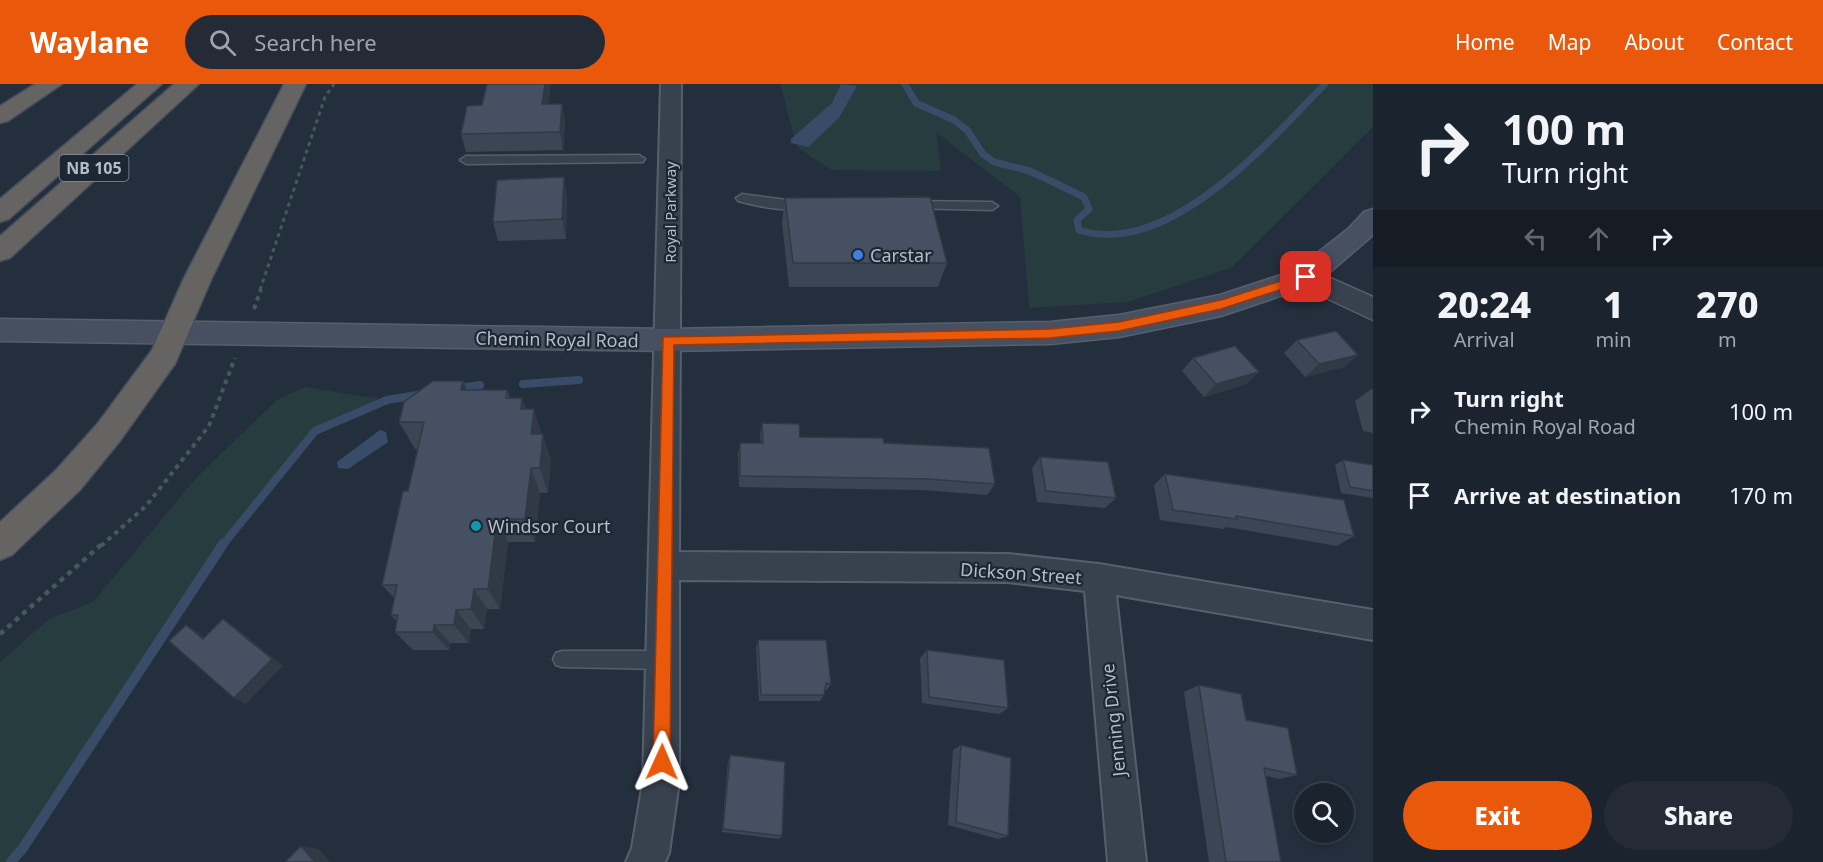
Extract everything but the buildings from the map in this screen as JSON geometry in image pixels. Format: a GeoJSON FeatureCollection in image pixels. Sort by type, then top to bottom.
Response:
{"type":"FeatureCollection","features":[{"type":"Feature","properties":{"kind":"highway"},"geometry":{"type":"LineString","coordinates":[[0,116],[51,84]]}},
{"type":"Feature","properties":{"kind":"highway","name":"NB 105"},"geometry":{"type":"LineString","coordinates":[[0,213],[152,84]]}},
{"type":"Feature","properties":{"kind":"highway","name":"NB 105"},"geometry":{"type":"LineString","coordinates":[[0,251],[188,84]]}},
{"type":"Feature","properties":{"kind":"highway"},"geometry":{"type":"LineString","coordinates":[[0,544],[68,480],[143,387],[176,334],[197,280],[296,84]]}},
{"type":"Feature","properties":{"kind":"main road","name":"Chemin Royal Road"},"geometry":{"type":"LineString","coordinates":[[0,330],[668,340],[1050,333],[1119,326],[1221,305],[1306,277],[1357,236],[1373,218]]}},
{"type":"Feature","properties":{"kind":"street","name":"Royal Parkway"},"geometry":{"type":"LineString","coordinates":[[645,862],[650,853],[661,782],[670,84]]}},
{"type":"Feature","properties":{"kind":"street"},"geometry":{"type":"LineString","coordinates":[[1306,277],[1373,309]]}},
{"type":"Feature","properties":{"kind":"street","name":"Dickson Street"},"geometry":{"type":"LineString","coordinates":[[664,566],[1008,568],[1099,578],[1373,625]]}},
{"type":"Feature","properties":{"kind":"street","name":"Jenning Drive"},"geometry":{"type":"LineString","coordinates":[[1099,578],[1127,862]]}},
{"type":"Feature","properties":{"kind":"lane"},"geometry":{"type":"LineString","coordinates":[[466,160],[639,159]]}},
{"type":"Feature","properties":{"kind":"lane"},"geometry":{"type":"LineString","coordinates":[[742,198],[781,205],[816,205]]}},
{"type":"Feature","properties":{"kind":"lane"},"geometry":{"type":"LineString","coordinates":[[898,206],[992,206]]}},
{"type":"Feature","properties":{"kind":"lane"},"geometry":{"type":"LineString","coordinates":[[562,659],[663,660]]}},
{"type":"Feature","properties":{"kind":"path"},"geometry":{"type":"LineString","coordinates":[[0,634],[146,506],[209,426],[244,335],[324,97],[334,84]]}},
{"type":"Feature","properties":{"kind":"green space"},"geometry":{"type":"Polygon","coordinates":[[[780,84],[1373,84],[1373,127],[1231,268],[1128,302],[1029,308],[1020,197],[936,132],[941,171],[831,170],[797,147],[780,84]]]}},
{"type":"Feature","properties":{"kind":"green space"},"geometry":{"type":"Polygon","coordinates":[[[305,387],[387,400],[315,431],[215,554],[23,848],[11,862],[0,862],[0,662],[49,619],[93,602],[197,477],[277,400],[305,387]]]}},
{"type":"Feature","properties":{"kind":"water"},"geometry":{"type":"Polygon","coordinates":[[[841,84],[857,86],[839,118],[808,147],[791,143],[791,139],[832,103],[841,84]]]}},
{"type":"Feature","properties":{"kind":"water"},"geometry":{"type":"Polygon","coordinates":[[[380,430],[386,432],[388,442],[348,469],[338,468],[337,462],[380,430]]]}},
{"type":"Feature","properties":{"kind":"waterway"},"geometry":{"type":"LineString","coordinates":[[905,84],[916,103],[954,120],[967,130],[983,154],[994,162],[1030,171],[1084,197],[1089,209],[1077,220],[1079,230],[1113,234],[1148,227],[1182,212],[1215,189],[1276,135],[1325,84]]}},
{"type":"Feature","properties":{"kind":"waterway"},"geometry":{"type":"LineString","coordinates":[[523,384],[579,380]]}},
{"type":"Feature","properties":{"kind":"waterway"},"geometry":{"type":"LineString","coordinates":[[454,389],[480,385]]}},
{"type":"Feature","properties":{"kind":"waterway"},"geometry":{"type":"LineString","coordinates":[[222,546],[315,431],[387,400],[423,394]]}},
{"type":"Feature","properties":{"kind":"waterway"},"geometry":{"type":"LineString","coordinates":[[11,862],[23,848],[223,544]]}},
{"type":"Feature","properties":{"kind":"place","name":"Carstar"},"geometry":{"type":"Point","coordinates":[858,255]}},
{"type":"Feature","properties":{"kind":"place","name":"Windsor Court"},"geometry":{"type":"Point","coordinates":[476,526]}},
{"type":"Feature","properties":{"kind":"route"},"geometry":{"type":"LineString","coordinates":[[662,762],[668,340],[1050,333],[1119,326],[1221,305],[1306,277]]}}]}
